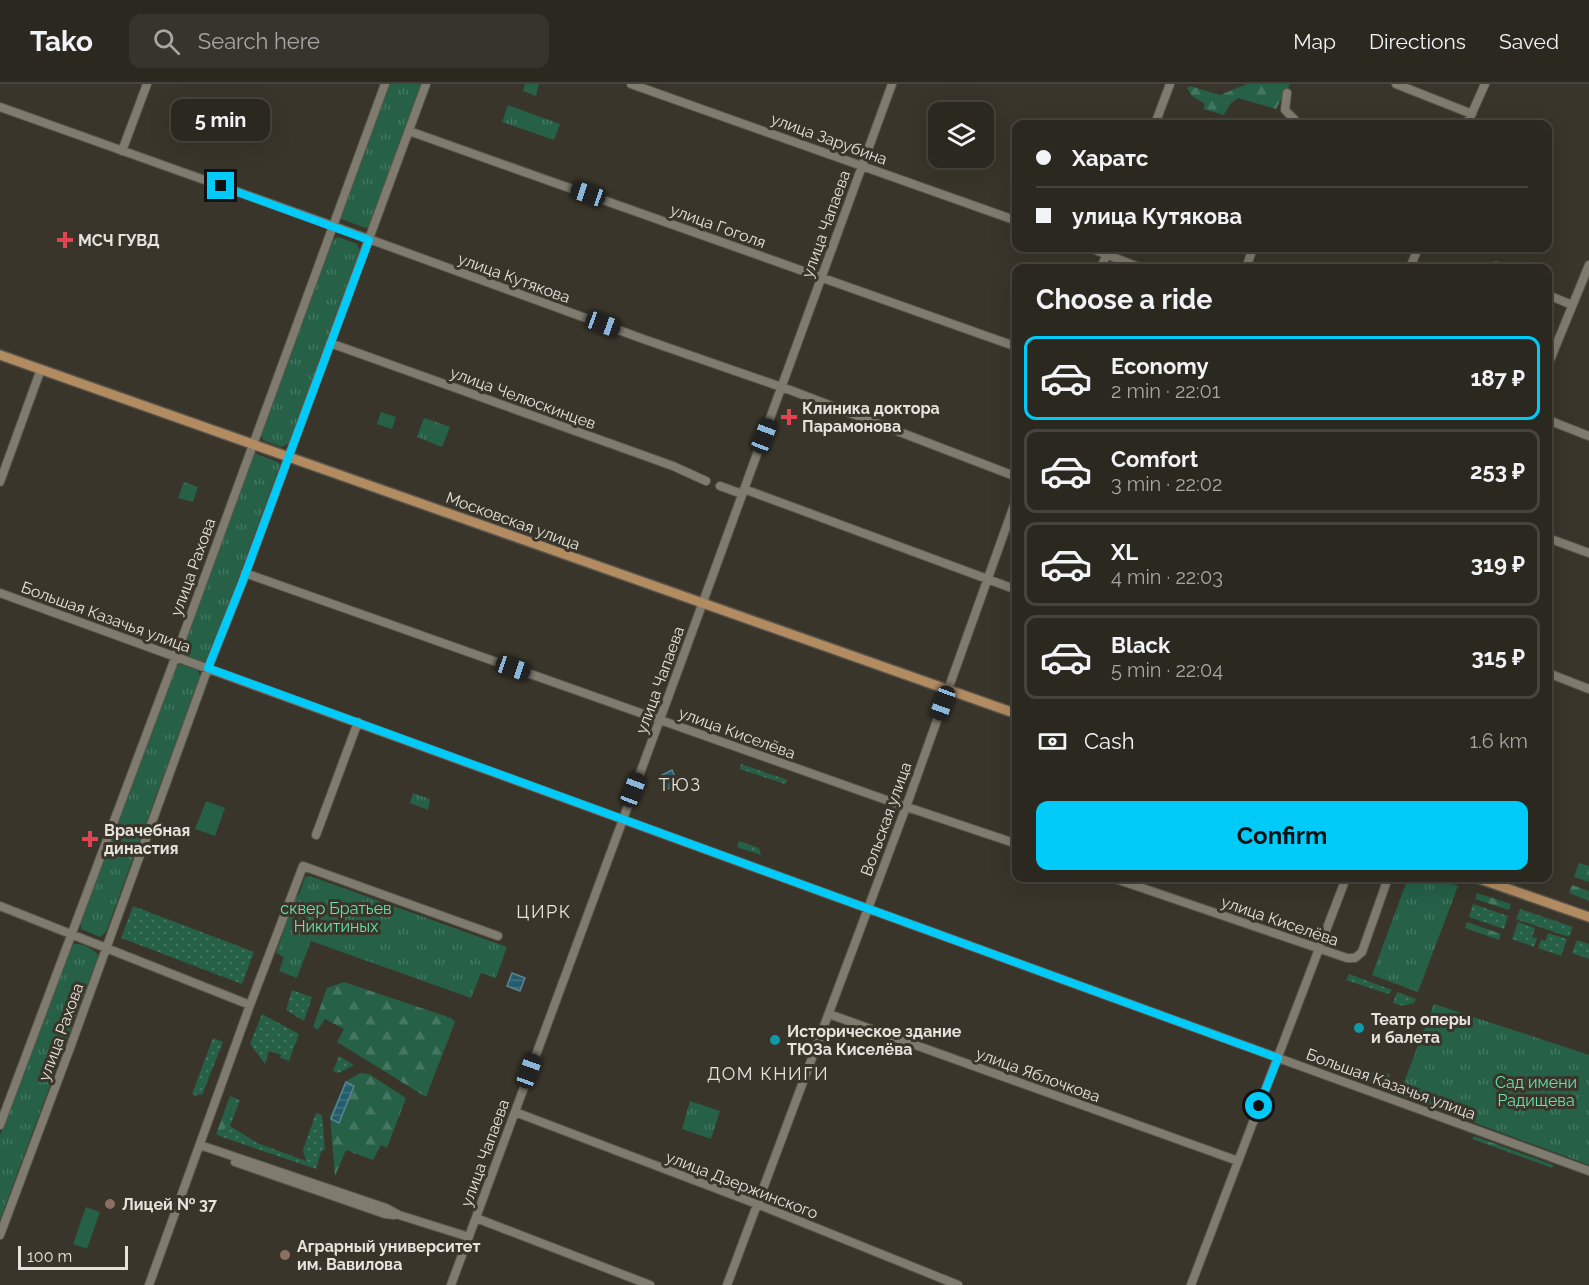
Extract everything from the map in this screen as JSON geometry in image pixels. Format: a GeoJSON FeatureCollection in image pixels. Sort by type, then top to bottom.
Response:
{"type":"FeatureCollection","features":[{"type":"Feature","properties":{"kind":"main road","name":"Московская улица"},"geometry":{"type":"LineString","coordinates":[[0,355],[1012,712]]}},
{"type":"Feature","properties":{"kind":"main road"},"geometry":{"type":"LineString","coordinates":[[1488,882],[1589,917]]}},
{"type":"Feature","properties":{"kind":"street"},"geometry":{"type":"LineString","coordinates":[[122,151],[147,84]]}},
{"type":"Feature","properties":{"kind":"street","name":"улица Рахова"},"geometry":{"type":"LineString","coordinates":[[0,1125],[385,84]]}},
{"type":"Feature","properties":{"kind":"street"},"geometry":{"type":"LineString","coordinates":[[288,457],[426,84]]}},
{"type":"Feature","properties":{"kind":"street","name":"улица Зарубина"},"geometry":{"type":"LineString","coordinates":[[631,84],[1012,219]]}},
{"type":"Feature","properties":{"kind":"street","name":"улица Чапаева"},"geometry":{"type":"LineString","coordinates":[[451,1285],[892,84]]}},
{"type":"Feature","properties":{"kind":"street"},"geometry":{"type":"LineString","coordinates":[[1156,120],[1170,84]]}},
{"type":"Feature","properties":{"kind":"street"},"geometry":{"type":"LineString","coordinates":[[1396,84],[1472,114]]}},
{"type":"Feature","properties":{"kind":"street"},"geometry":{"type":"LineString","coordinates":[[1469,120],[1485,84]]}},
{"type":"Feature","properties":{"kind":"street"},"geometry":{"type":"LineString","coordinates":[[1287,93],[1285,110],[1295,120]]}},
{"type":"Feature","properties":{"kind":"street","name":"улица Кутякова"},"geometry":{"type":"LineString","coordinates":[[0,107],[782,387],[1012,475]]}},
{"type":"Feature","properties":{"kind":"street","name":"улица Гоголя"},"geometry":{"type":"LineString","coordinates":[[409,131],[1012,345]]}},
{"type":"Feature","properties":{"kind":"street"},"geometry":{"type":"LineString","coordinates":[[1110,252],[1133,264]]}},
{"type":"Feature","properties":{"kind":"street"},"geometry":{"type":"LineString","coordinates":[[1552,355],[1589,266]]}},
{"type":"Feature","properties":{"kind":"street"},"geometry":{"type":"LineString","coordinates":[[1552,296],[1572,306]]}},
{"type":"Feature","properties":{"kind":"street","name":"улица Челюскинцев"},"geometry":{"type":"LineString","coordinates":[[330,343],[663,462],[706,481]]}},
{"type":"Feature","properties":{"kind":"street"},"geometry":{"type":"LineString","coordinates":[[0,482],[41,369]]}},
{"type":"Feature","properties":{"kind":"street"},"geometry":{"type":"LineString","coordinates":[[1552,422],[1589,436]]}},
{"type":"Feature","properties":{"kind":"street","name":"улица Рахова"},"geometry":{"type":"LineString","coordinates":[[0,1235],[288,457]]}},
{"type":"Feature","properties":{"kind":"street"},"geometry":{"type":"LineString","coordinates":[[720,486],[743,492],[1012,588]]}},
{"type":"Feature","properties":{"kind":"street","name":"Вольская улица"},"geometry":{"type":"LineString","coordinates":[[727,1285],[906,807],[1012,511]]}},
{"type":"Feature","properties":{"kind":"street"},"geometry":{"type":"LineString","coordinates":[[1552,539],[1589,553]]}},
{"type":"Feature","properties":{"kind":"street","name":"улица Киселёва"},"geometry":{"type":"LineString","coordinates":[[245,573],[1012,842]]}},
{"type":"Feature","properties":{"kind":"street","name":"Большая Казачья улица"},"geometry":{"type":"LineString","coordinates":[[0,593],[1589,1171]]}},
{"type":"Feature","properties":{"kind":"street"},"geometry":{"type":"LineString","coordinates":[[1552,674],[1589,688]]}},
{"type":"Feature","properties":{"kind":"street"},"geometry":{"type":"LineString","coordinates":[[316,835],[358,722]]}},
{"type":"Feature","properties":{"kind":"street"},"geometry":{"type":"LineString","coordinates":[[149,1285],[303,866],[498,936]]}},
{"type":"Feature","properties":{"kind":"street","name":"улица Киселёва"},"geometry":{"type":"LineString","coordinates":[[1125,882],[1347,958],[1355,958],[1362,952],[1387,882]]}},
{"type":"Feature","properties":{"kind":"street"},"geometry":{"type":"LineString","coordinates":[[1191,1285],[1344,882]]}},
{"type":"Feature","properties":{"kind":"street"},"geometry":{"type":"LineString","coordinates":[[0,906],[250,1005]]}},
{"type":"Feature","properties":{"kind":"street","name":"улица Яблочкова"},"geometry":{"type":"LineString","coordinates":[[829,1014],[1238,1161]]}},
{"type":"Feature","properties":{"kind":"street","name":"улица Дзержинского"},"geometry":{"type":"LineString","coordinates":[[515,1112],[757,1204],[958,1285]]}},
{"type":"Feature","properties":{"kind":"street"},"geometry":{"type":"LineString","coordinates":[[199,1147],[385,1214],[399,1215],[469,1237]]}},
{"type":"Feature","properties":{"kind":"street"},"geometry":{"type":"LineString","coordinates":[[476,1218],[650,1285]]}},
{"type":"Feature","properties":{"kind":"green space"},"geometry":{"type":"Polygon","coordinates":[[[389,84],[423,84],[371,225],[366,228],[341,219],[340,216],[389,84]]]}},
{"type":"Feature","properties":{"kind":"green space"},"geometry":{"type":"Polygon","coordinates":[[[525,84],[539,84],[536,96],[523,91],[525,84]]]}},
{"type":"Feature","properties":{"kind":"green space"},"geometry":{"type":"Polygon","coordinates":[[[1247,84],[1290,84],[1276,109],[1238,98],[1230,104],[1224,115],[1203,109],[1205,104],[1192,96],[1187,88],[1190,86],[1220,95],[1247,84]]]}},
{"type":"Feature","properties":{"kind":"green space"},"geometry":{"type":"Polygon","coordinates":[[[508,105],[560,124],[554,140],[502,122],[508,105]]]}},
{"type":"Feature","properties":{"kind":"green space"},"geometry":{"type":"Polygon","coordinates":[[[338,237],[357,244],[360,251],[289,443],[282,447],[263,440],[261,434],[332,240],[338,237]]]}},
{"type":"Feature","properties":{"kind":"green space"},"geometry":{"type":"Polygon","coordinates":[[[381,412],[396,417],[392,429],[377,424],[381,412]]]}},
{"type":"Feature","properties":{"kind":"green space"},"geometry":{"type":"Polygon","coordinates":[[[424,418],[450,427],[442,447],[417,437],[424,418]]]}},
{"type":"Feature","properties":{"kind":"green space"},"geometry":{"type":"Polygon","coordinates":[[[253,453],[278,462],[280,465],[208,661],[204,662],[183,655],[181,650],[253,453]]]}},
{"type":"Feature","properties":{"kind":"green space"},"geometry":{"type":"Polygon","coordinates":[[[184,482],[198,487],[193,502],[178,498],[184,482]]]}},
{"type":"Feature","properties":{"kind":"green space"},"geometry":{"type":"Polygon","coordinates":[[[180,664],[198,670],[200,676],[106,932],[100,937],[81,929],[80,922],[175,667],[180,664]]]}},
{"type":"Feature","properties":{"kind":"green space"},"geometry":{"type":"Polygon","coordinates":[[[741,764],[788,780],[785,784],[740,769],[741,764]]]}},
{"type":"Feature","properties":{"kind":"green space"},"geometry":{"type":"Polygon","coordinates":[[[413,793],[430,799],[428,810],[410,803],[413,793]]]}},
{"type":"Feature","properties":{"kind":"green space"},"geometry":{"type":"Polygon","coordinates":[[[206,801],[225,808],[215,836],[195,829],[206,801]]]}},
{"type":"Feature","properties":{"kind":"green space"},"geometry":{"type":"Polygon","coordinates":[[[739,841],[759,848],[761,855],[737,847],[739,841]]]}},
{"type":"Feature","properties":{"kind":"green space"},"geometry":{"type":"Polygon","coordinates":[[[1579,863],[1589,866],[1589,882],[1574,877],[1579,863]]]}},
{"type":"Feature","properties":{"kind":"green space","name":"сквер Братьев Никитиных"},"geometry":{"type":"Polygon","coordinates":[[[310,876],[507,947],[496,978],[481,973],[471,998],[311,941],[297,978],[279,971],[284,957],[276,953],[295,897],[299,894],[305,877],[310,876]]]}},
{"type":"Feature","properties":{"kind":"green space"},"geometry":{"type":"Polygon","coordinates":[[[1407,882],[1446,882],[1458,886],[1418,992],[1372,975],[1407,882]]]}},
{"type":"Feature","properties":{"kind":"green space"},"geometry":{"type":"Polygon","coordinates":[[[1572,885],[1589,891],[1589,901],[1569,893],[1572,885]]]}},
{"type":"Feature","properties":{"kind":"green space"},"geometry":{"type":"Polygon","coordinates":[[[1477,893],[1511,904],[1509,910],[1475,899],[1477,893]]]}},
{"type":"Feature","properties":{"kind":"green space"},"geometry":{"type":"Polygon","coordinates":[[[1473,904],[1508,916],[1504,929],[1469,917],[1473,904]]]}},
{"type":"Feature","properties":{"kind":"green space"},"geometry":{"type":"Polygon","coordinates":[[[133,906],[254,952],[242,984],[121,938],[133,906]]]}},
{"type":"Feature","properties":{"kind":"green space"},"geometry":{"type":"Polygon","coordinates":[[[1520,909],[1573,927],[1569,937],[1516,919],[1520,909]]]}},
{"type":"Feature","properties":{"kind":"green space"},"geometry":{"type":"Polygon","coordinates":[[[1467,922],[1501,934],[1499,940],[1465,928],[1467,922]]]}},
{"type":"Feature","properties":{"kind":"green space"},"geometry":{"type":"Polygon","coordinates":[[[1518,922],[1535,928],[1532,937],[1537,938],[1534,947],[1512,939],[1518,922]]]}},
{"type":"Feature","properties":{"kind":"green space"},"geometry":{"type":"Polygon","coordinates":[[[1548,933],[1567,939],[1561,956],[1538,948],[1541,940],[1545,941],[1548,933]]]}},
{"type":"Feature","properties":{"kind":"green space"},"geometry":{"type":"Polygon","coordinates":[[[1577,940],[1589,944],[1589,959],[1572,953],[1577,940]]]}},
{"type":"Feature","properties":{"kind":"green space"},"geometry":{"type":"Polygon","coordinates":[[[72,944],[90,948],[98,955],[97,959],[0,1220],[0,1135],[72,944]]]}},
{"type":"Feature","properties":{"kind":"green space"},"geometry":{"type":"Polygon","coordinates":[[[1349,974],[1392,990],[1388,994],[1346,980],[1349,974]]]}},
{"type":"Feature","properties":{"kind":"green space"},"geometry":{"type":"Polygon","coordinates":[[[344,982],[451,1018],[455,1022],[426,1097],[337,1042],[344,1029],[325,1019],[318,1030],[313,1027],[327,988],[344,982]]]}},
{"type":"Feature","properties":{"kind":"green space"},"geometry":{"type":"Polygon","coordinates":[[[292,990],[312,997],[304,1021],[286,1010],[292,990]]]}},
{"type":"Feature","properties":{"kind":"green space"},"geometry":{"type":"Polygon","coordinates":[[[1397,992],[1416,999],[1414,1003],[1403,1006],[1393,1003],[1397,992]]]}},
{"type":"Feature","properties":{"kind":"green space","name":"Сад имени Радищева"},"geometry":{"type":"Polygon","coordinates":[[[1434,1004],[1589,1055],[1589,1165],[1399,1095],[1434,1004]]]}},
{"type":"Feature","properties":{"kind":"green space"},"geometry":{"type":"Polygon","coordinates":[[[262,1014],[299,1034],[289,1061],[269,1051],[265,1064],[250,1044],[262,1014]]]}},
{"type":"Feature","properties":{"kind":"green space"},"geometry":{"type":"Polygon","coordinates":[[[213,1038],[223,1042],[202,1095],[197,1096],[192,1094],[213,1038]]]}},
{"type":"Feature","properties":{"kind":"green space"},"geometry":{"type":"Polygon","coordinates":[[[339,1056],[354,1065],[339,1073],[333,1071],[339,1056]]]}},
{"type":"Feature","properties":{"kind":"green space"},"geometry":{"type":"Polygon","coordinates":[[[1375,1071],[1390,1074],[1385,1089],[1365,1081],[1370,1073],[1375,1071]]]}},
{"type":"Feature","properties":{"kind":"green space"},"geometry":{"type":"Polygon","coordinates":[[[360,1073],[369,1074],[406,1098],[387,1148],[381,1145],[373,1160],[346,1150],[335,1176],[330,1116],[345,1082],[360,1073]]]}},
{"type":"Feature","properties":{"kind":"green space"},"geometry":{"type":"Polygon","coordinates":[[[230,1096],[235,1098],[222,1137],[216,1134],[230,1096]]]}},
{"type":"Feature","properties":{"kind":"green space"},"geometry":{"type":"Polygon","coordinates":[[[235,1098],[240,1100],[230,1126],[257,1143],[306,1161],[303,1150],[316,1113],[322,1115],[325,1149],[321,1152],[316,1169],[222,1137],[235,1098]]]}},
{"type":"Feature","properties":{"kind":"green space"},"geometry":{"type":"Polygon","coordinates":[[[690,1101],[720,1111],[711,1139],[682,1129],[690,1101]]]}},
{"type":"Feature","properties":{"kind":"green space"},"geometry":{"type":"Polygon","coordinates":[[[1474,1136],[1553,1165],[1552,1168],[1472,1139],[1474,1136]]]}},
{"type":"Feature","properties":{"kind":"green space"},"geometry":{"type":"Polygon","coordinates":[[[86,1207],[100,1212],[87,1249],[73,1244],[86,1207]]]}},
{"type":"Feature","properties":{"kind":"water"},"geometry":{"type":"Polygon","coordinates":[[[672,770],[678,784],[665,790],[658,777],[672,770]]]}},
{"type":"Feature","properties":{"kind":"water"},"geometry":{"type":"Polygon","coordinates":[[[512,973],[525,978],[520,991],[507,986],[512,973]]]}},
{"type":"Feature","properties":{"kind":"water"},"geometry":{"type":"Polygon","coordinates":[[[346,1082],[354,1086],[339,1123],[331,1119],[346,1082]]]}},
{"type":"Feature","properties":{"kind":"place","name":"МСЧ ГУВД"},"geometry":{"type":"Point","coordinates":[65,240]}},
{"type":"Feature","properties":{"kind":"place","name":"Клиника доктора Парамонова"},"geometry":{"type":"Point","coordinates":[789,417]}},
{"type":"Feature","properties":{"kind":"place","name":"Врачебная династия"},"geometry":{"type":"Point","coordinates":[90,839]}},
{"type":"Feature","properties":{"kind":"place","name":"Театр оперы и балета"},"geometry":{"type":"Point","coordinates":[1359,1028]}},
{"type":"Feature","properties":{"kind":"place","name":"Историческое здание ТЮЗа Киселёва"},"geometry":{"type":"Point","coordinates":[775,1040]}},
{"type":"Feature","properties":{"kind":"place","name":"Лицей № 37"},"geometry":{"type":"Point","coordinates":[110,1204]}},
{"type":"Feature","properties":{"kind":"place","name":"Аграрный университет им. Вавилова"},"geometry":{"type":"Point","coordinates":[285,1255]}},
{"type":"Feature","properties":{"kind":"district","name":"ТЮЗ"},"geometry":{"type":"Point","coordinates":[680,784]}},
{"type":"Feature","properties":{"kind":"district","name":"ЦИРК"},"geometry":{"type":"Point","coordinates":[544,911]}},
{"type":"Feature","properties":{"kind":"district","name":"ДОМ КНИГИ"},"geometry":{"type":"Point","coordinates":[768,1073]}},
{"type":"Feature","properties":{"kind":"route"},"geometry":{"type":"LineString","coordinates":[[221,186],[369,240],[242,583],[208,668],[1278,1058],[1259,1106]]}}]}
